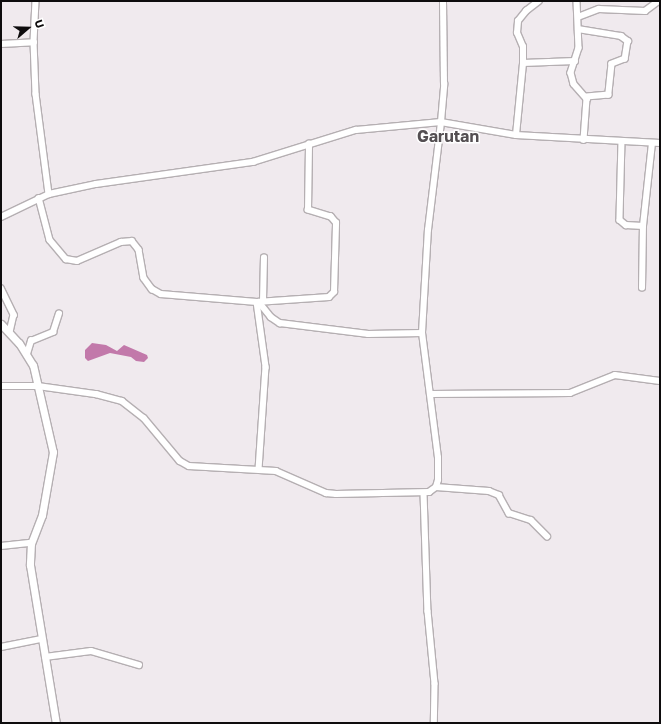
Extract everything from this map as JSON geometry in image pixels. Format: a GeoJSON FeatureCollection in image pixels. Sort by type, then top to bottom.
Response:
{"type":"FeatureCollection","features":[{"type":"Feature","properties":{"kind":"street"},"geometry":{"type":"LineString","coordinates":[[36,1],[34,42],[36,94],[49,194]]}},
{"type":"Feature","properties":{"kind":"street"},"geometry":{"type":"LineString","coordinates":[[436,487],[438,458],[422,333],[428,230],[444,84],[443,1]]}},
{"type":"Feature","properties":{"kind":"street"},"geometry":{"type":"LineString","coordinates":[[516,135],[523,63],[523,47],[517,33],[518,21],[526,10],[539,1]]}},
{"type":"Feature","properties":{"kind":"street"},"geometry":{"type":"LineString","coordinates":[[577,1],[579,48],[574,61],[571,80],[587,97],[584,140]]}},
{"type":"Feature","properties":{"kind":"street"},"geometry":{"type":"LineString","coordinates":[[578,17],[599,9],[645,10],[659,1]]}},
{"type":"Feature","properties":{"kind":"street"},"geometry":{"type":"LineString","coordinates":[[578,29],[621,36],[628,41],[625,59],[612,64],[609,95],[587,97]]}},
{"type":"Feature","properties":{"kind":"street"},"geometry":{"type":"LineString","coordinates":[[1,44],[34,42]]}},
{"type":"Feature","properties":{"kind":"street"},"geometry":{"type":"LineString","coordinates":[[523,63],[574,61]]}},
{"type":"Feature","properties":{"kind":"street"},"geometry":{"type":"LineString","coordinates":[[1,217],[49,194],[138,176],[253,162],[356,130],[441,122],[516,135],[549,135],[584,140],[660,143]]}},
{"type":"Feature","properties":{"kind":"street"},"geometry":{"type":"LineString","coordinates":[[622,141],[620,220],[626,225],[643,226]]}},
{"type":"Feature","properties":{"kind":"street"},"geometry":{"type":"LineString","coordinates":[[642,288],[643,226],[652,143]]}},
{"type":"Feature","properties":{"kind":"street"},"geometry":{"type":"LineString","coordinates":[[39,198],[50,240],[69,261],[87,257],[121,242],[132,242],[139,250],[144,278],[156,292],[259,301],[329,297],[334,292],[336,223],[333,218],[308,210],[309,144]]}},
{"type":"Feature","properties":{"kind":"street"},"geometry":{"type":"LineString","coordinates":[[259,469],[266,367],[259,301],[264,258]]}},
{"type":"Feature","properties":{"kind":"street"},"geometry":{"type":"LineString","coordinates":[[1,288],[14,315],[10,333]]}},
{"type":"Feature","properties":{"kind":"street"},"geometry":{"type":"LineString","coordinates":[[259,301],[271,317],[284,323],[368,334],[422,333]]}},
{"type":"Feature","properties":{"kind":"street"},"geometry":{"type":"LineString","coordinates":[[27,354],[31,341],[53,332],[59,314]]}},
{"type":"Feature","properties":{"kind":"street"},"geometry":{"type":"LineString","coordinates":[[1,324],[27,354],[35,372],[51,442],[53,462],[42,515],[31,543],[32,587],[56,723]]}},
{"type":"Feature","properties":{"kind":"street"},"geometry":{"type":"LineString","coordinates":[[431,394],[570,393],[615,375],[660,381]]}},
{"type":"Feature","properties":{"kind":"street"},"geometry":{"type":"LineString","coordinates":[[1,386],[38,386],[103,395],[133,407],[162,436],[184,464],[259,469],[290,475],[330,493],[424,493],[436,487],[488,492],[499,496],[509,513],[531,520],[548,536]]}},
{"type":"Feature","properties":{"kind":"street"},"geometry":{"type":"LineString","coordinates":[[424,493],[428,611],[435,684],[434,723]]}},
{"type":"Feature","properties":{"kind":"street"},"geometry":{"type":"LineString","coordinates":[[1,546],[31,543]]}},
{"type":"Feature","properties":{"kind":"street"},"geometry":{"type":"LineString","coordinates":[[1,647],[41,639]]}},
{"type":"Feature","properties":{"kind":"street"},"geometry":{"type":"LineString","coordinates":[[45,657],[91,651],[139,665]]}},
{"type":"Feature","properties":{"kind":"shaded area"},"geometry":{"type":"Polygon","coordinates":[[[92,343],[106,345],[117,351],[124,345],[147,355],[148,358],[144,362],[136,361],[131,357],[110,353],[88,361],[85,358],[85,350],[92,343]]]}},
{"type":"Feature","properties":{"kind":"district","name":"Garutan"},"geometry":{"type":"Point","coordinates":[448,136]}}]}
